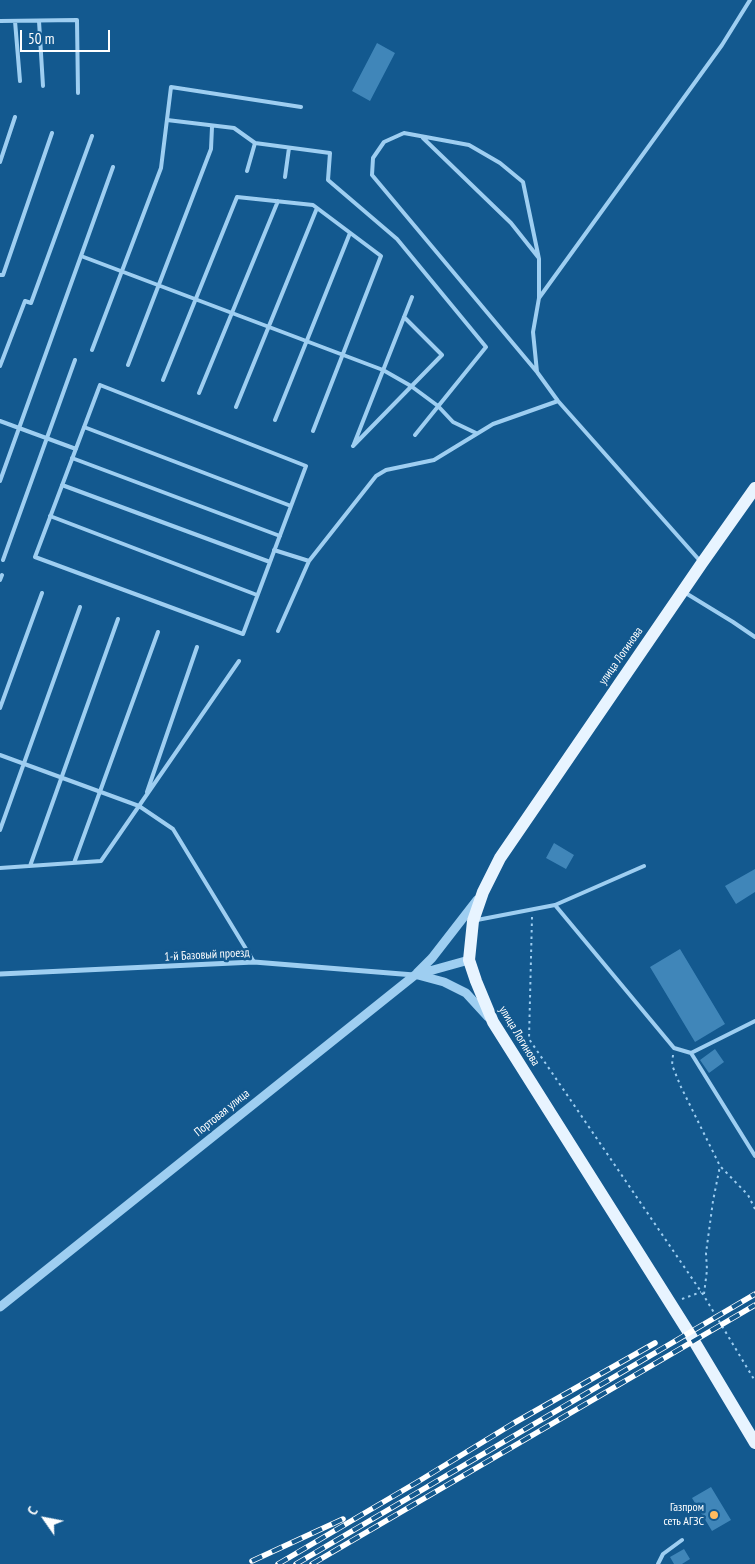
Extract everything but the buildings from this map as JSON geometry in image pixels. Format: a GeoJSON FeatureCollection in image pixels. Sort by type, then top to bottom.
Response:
{"type":"FeatureCollection","features":[{"type":"Feature","properties":{"kind":"main road","name":"улица Логинова"},"geometry":{"type":"LineString","coordinates":[[755,488],[682,591],[500,858],[483,892],[472,921],[469,960],[493,1022],[686,1328],[755,1443]]}},
{"type":"Feature","properties":{"kind":"street"},"geometry":{"type":"LineString","coordinates":[[415,975],[432,958],[483,892]]}},
{"type":"Feature","properties":{"kind":"street","name":"Портовая улица"},"geometry":{"type":"LineString","coordinates":[[0,1307],[415,975],[469,960]]}},
{"type":"Feature","properties":{"kind":"street","name":"1-й Базовый проезд"},"geometry":{"type":"LineString","coordinates":[[0,974],[254,962],[415,975]]}},
{"type":"Feature","properties":{"kind":"street"},"geometry":{"type":"LineString","coordinates":[[415,975],[444,982],[466,993],[493,1022]]}},
{"type":"Feature","properties":{"kind":"lane"},"geometry":{"type":"LineString","coordinates":[[539,298],[722,45],[750,0]]}},
{"type":"Feature","properties":{"kind":"lane"},"geometry":{"type":"LineString","coordinates":[[0,21],[77,20],[78,93]]}},
{"type":"Feature","properties":{"kind":"lane"},"geometry":{"type":"LineString","coordinates":[[14,21],[20,81]]}},
{"type":"Feature","properties":{"kind":"lane"},"geometry":{"type":"LineString","coordinates":[[39,21],[43,86]]}},
{"type":"Feature","properties":{"kind":"lane"},"geometry":{"type":"LineString","coordinates":[[92,350],[161,168],[171,88],[301,107]]}},
{"type":"Feature","properties":{"kind":"lane"},"geometry":{"type":"LineString","coordinates":[[0,162],[15,117]]}},
{"type":"Feature","properties":{"kind":"lane"},"geometry":{"type":"LineString","coordinates":[[167,120],[212,127],[234,128],[254,143],[330,153],[328,180],[397,239],[486,347],[415,435]]}},
{"type":"Feature","properties":{"kind":"lane"},"geometry":{"type":"LineString","coordinates":[[128,365],[211,149],[212,127]]}},
{"type":"Feature","properties":{"kind":"lane"},"geometry":{"type":"LineString","coordinates":[[0,276],[3,275],[52,132]]}},
{"type":"Feature","properties":{"kind":"lane"},"geometry":{"type":"LineString","coordinates":[[538,372],[533,332],[539,298],[539,259],[522,182],[500,163],[469,145],[404,133],[384,142],[373,158],[372,175],[538,372],[558,401],[702,563]]}},
{"type":"Feature","properties":{"kind":"lane"},"geometry":{"type":"LineString","coordinates":[[0,366],[25,301],[31,303],[92,136]]}},
{"type":"Feature","properties":{"kind":"lane"},"geometry":{"type":"LineString","coordinates":[[422,136],[511,223],[539,259]]}},
{"type":"Feature","properties":{"kind":"lane"},"geometry":{"type":"LineString","coordinates":[[0,143],[6,144]]}},
{"type":"Feature","properties":{"kind":"lane"},"geometry":{"type":"LineString","coordinates":[[246,171],[254,143]]}},
{"type":"Feature","properties":{"kind":"lane"},"geometry":{"type":"LineString","coordinates":[[286,177],[289,148]]}},
{"type":"Feature","properties":{"kind":"lane"},"geometry":{"type":"LineString","coordinates":[[0,481],[113,167]]}},
{"type":"Feature","properties":{"kind":"lane"},"geometry":{"type":"LineString","coordinates":[[163,380],[237,197],[313,205],[381,256],[313,431]]}},
{"type":"Feature","properties":{"kind":"lane"},"geometry":{"type":"LineString","coordinates":[[199,393],[278,201]]}},
{"type":"Feature","properties":{"kind":"lane"},"geometry":{"type":"LineString","coordinates":[[236,408],[317,208]]}},
{"type":"Feature","properties":{"kind":"lane"},"geometry":{"type":"LineString","coordinates":[[275,420],[350,233]]}},
{"type":"Feature","properties":{"kind":"lane"},"geometry":{"type":"LineString","coordinates":[[81,256],[383,370],[411,386],[438,406],[453,422],[476,433]]}},
{"type":"Feature","properties":{"kind":"lane"},"geometry":{"type":"LineString","coordinates":[[404,317],[442,355],[353,446],[383,370],[404,317],[412,297]]}},
{"type":"Feature","properties":{"kind":"lane"},"geometry":{"type":"LineString","coordinates":[[3,560],[75,360]]}},
{"type":"Feature","properties":{"kind":"lane"},"geometry":{"type":"LineString","coordinates":[[100,385],[306,466],[243,634],[35,557],[76,449],[100,385]]}},
{"type":"Feature","properties":{"kind":"lane"},"geometry":{"type":"LineString","coordinates":[[278,631],[309,561],[376,476],[386,470],[434,460],[493,424],[558,401]]}},
{"type":"Feature","properties":{"kind":"lane"},"geometry":{"type":"LineString","coordinates":[[0,421],[76,449]]}},
{"type":"Feature","properties":{"kind":"lane"},"geometry":{"type":"LineString","coordinates":[[84,427],[291,506]]}},
{"type":"Feature","properties":{"kind":"lane"},"geometry":{"type":"LineString","coordinates":[[72,458],[280,536]]}},
{"type":"Feature","properties":{"kind":"lane"},"geometry":{"type":"LineString","coordinates":[[62,485],[270,562]]}},
{"type":"Feature","properties":{"kind":"lane"},"geometry":{"type":"LineString","coordinates":[[50,516],[258,594]]}},
{"type":"Feature","properties":{"kind":"lane"},"geometry":{"type":"LineString","coordinates":[[274,550],[309,561]]}},
{"type":"Feature","properties":{"kind":"lane"},"geometry":{"type":"LineString","coordinates":[[682,591],[755,637]]}},
{"type":"Feature","properties":{"kind":"lane"},"geometry":{"type":"LineString","coordinates":[[0,708],[42,593]]}},
{"type":"Feature","properties":{"kind":"lane"},"geometry":{"type":"LineString","coordinates":[[0,830],[80,607]]}},
{"type":"Feature","properties":{"kind":"lane"},"geometry":{"type":"LineString","coordinates":[[30,866],[118,619]]}},
{"type":"Feature","properties":{"kind":"lane"},"geometry":{"type":"LineString","coordinates":[[74,862],[158,632]]}},
{"type":"Feature","properties":{"kind":"lane"},"geometry":{"type":"LineString","coordinates":[[145,798],[197,647]]}},
{"type":"Feature","properties":{"kind":"lane"},"geometry":{"type":"LineString","coordinates":[[0,868],[101,861],[239,661]]}},
{"type":"Feature","properties":{"kind":"lane"},"geometry":{"type":"LineString","coordinates":[[0,755],[139,806],[173,829],[254,962]]}},
{"type":"Feature","properties":{"kind":"lane"},"geometry":{"type":"LineString","coordinates":[[472,921],[555,905],[644,866]]}},
{"type":"Feature","properties":{"kind":"lane"},"geometry":{"type":"LineString","coordinates":[[555,905],[674,1048],[691,1053],[755,1156]]}},
{"type":"Feature","properties":{"kind":"lane"},"geometry":{"type":"LineString","coordinates":[[691,1053],[755,1021]]}},
{"type":"Feature","properties":{"kind":"lane"},"geometry":{"type":"LineString","coordinates":[[658,1564],[663,1554],[682,1540]]}},
{"type":"Feature","properties":{"kind":"path"},"geometry":{"type":"LineString","coordinates":[[532,910],[530,1039],[704,1296],[755,1381]]}},
{"type":"Feature","properties":{"kind":"path"},"geometry":{"type":"LineString","coordinates":[[674,1048],[672,1065],[720,1166],[748,1195],[755,1208]]}},
{"type":"Feature","properties":{"kind":"path"},"geometry":{"type":"LineString","coordinates":[[704,1296],[707,1270],[706,1253],[720,1166]]}},
{"type":"Feature","properties":{"kind":"path"},"geometry":{"type":"LineString","coordinates":[[681,1300],[701,1292]]}},
{"type":"Feature","properties":{"kind":"railway"},"geometry":{"type":"LineString","coordinates":[[296,1564],[755,1294]]}},
{"type":"Feature","properties":{"kind":"railway"},"geometry":{"type":"LineString","coordinates":[[312,1564],[755,1305]]}},
{"type":"Feature","properties":{"kind":"railway"},"geometry":{"type":"LineString","coordinates":[[278,1564],[514,1423],[655,1343]]}},
{"type":"Feature","properties":{"kind":"railway"},"geometry":{"type":"LineString","coordinates":[[252,1561],[343,1519]]}},
{"type":"Feature","properties":{"kind":"place","name":"Газпром сеть АГЗС"},"geometry":{"type":"Point","coordinates":[714,1515]}}]}
